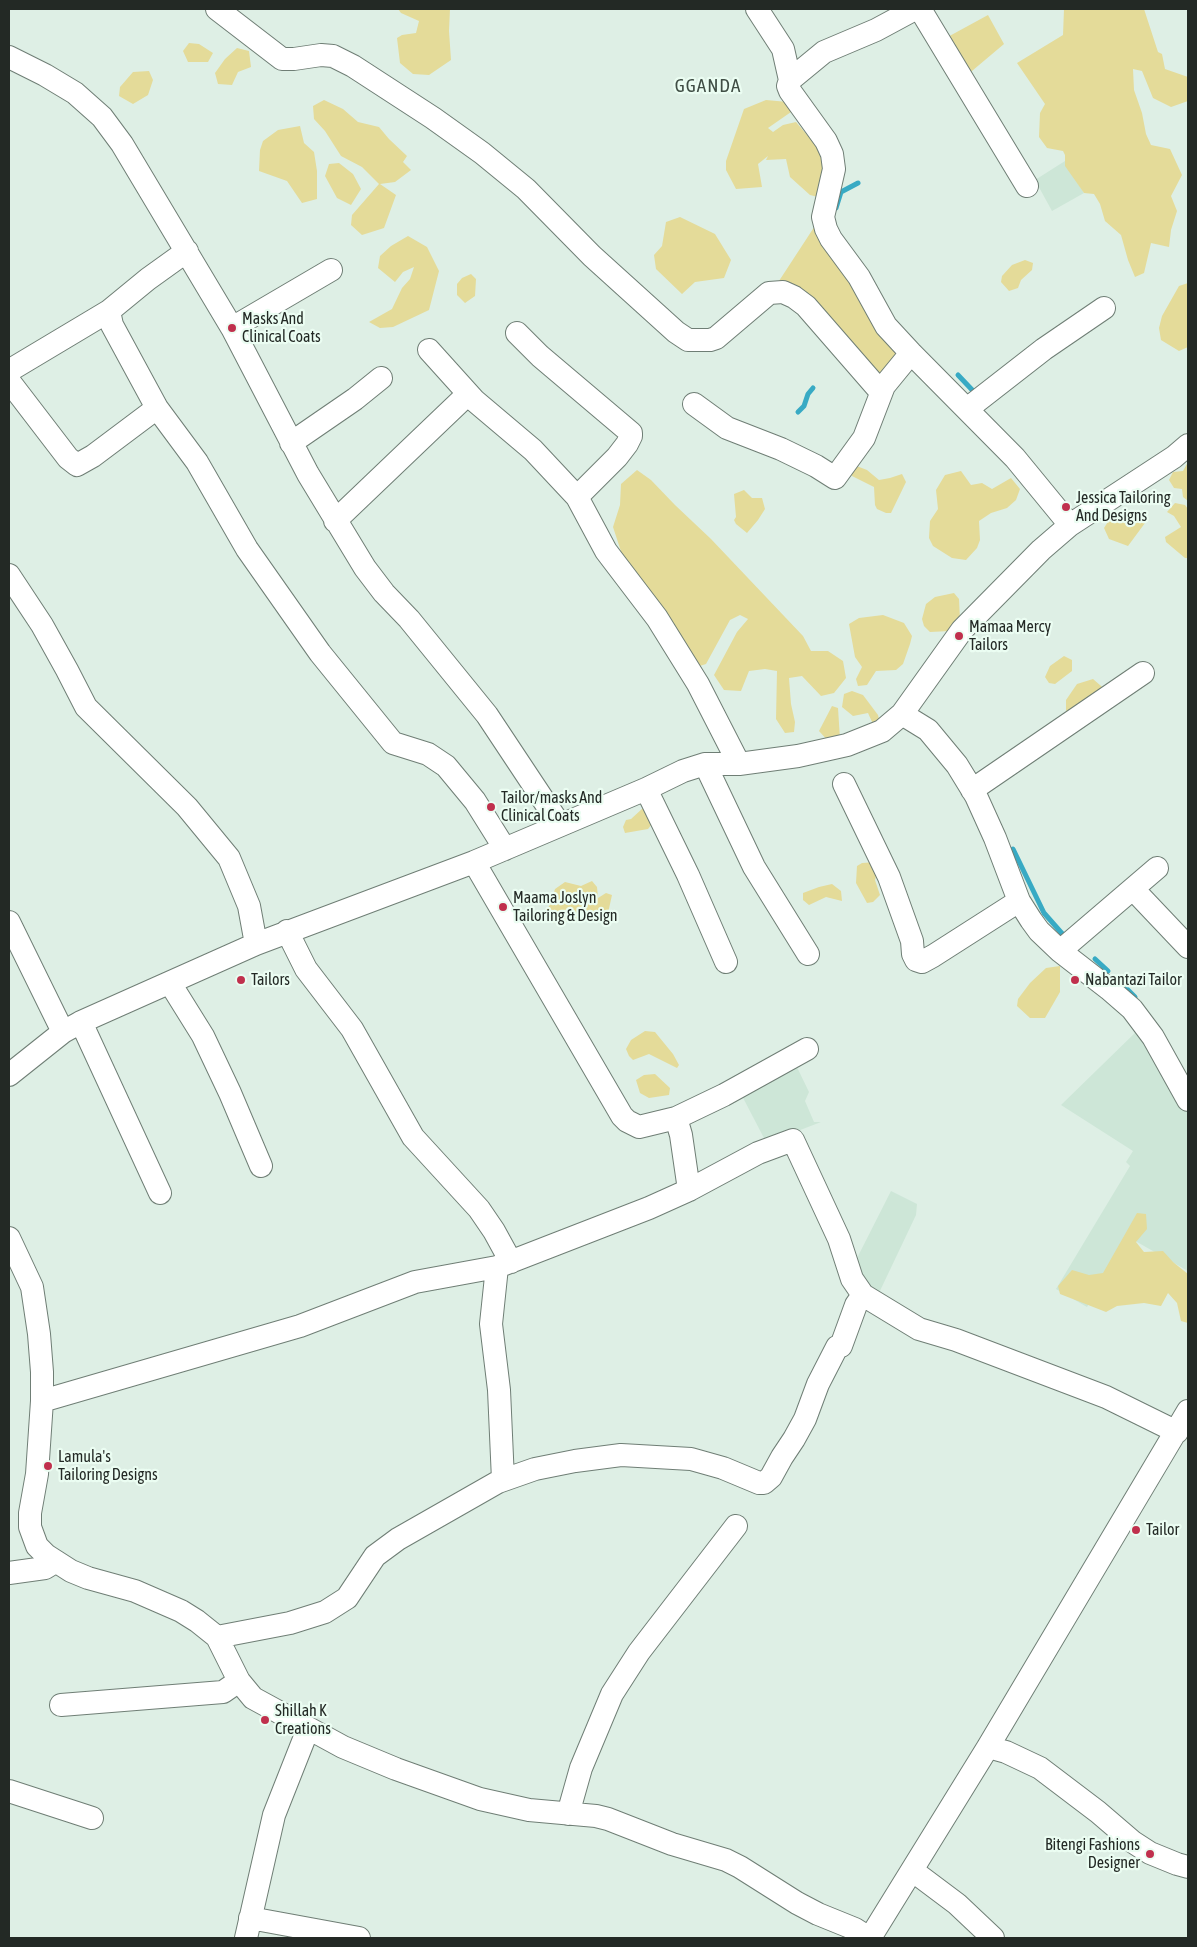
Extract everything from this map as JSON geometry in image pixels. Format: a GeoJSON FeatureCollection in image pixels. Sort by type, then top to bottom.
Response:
{"type":"FeatureCollection","features":[{"type":"Feature","properties":{"kind":"street"},"geometry":{"type":"LineString","coordinates":[[217,9],[255,36],[282,59],[294,59],[321,54],[333,56],[353,66],[482,153],[519,183],[592,256],[676,332],[688,340],[710,340],[716,338],[769,293],[783,292],[806,306],[880,391]]}},
{"type":"Feature","properties":{"kind":"street"},"geometry":{"type":"LineString","coordinates":[[757,9],[783,49],[790,80],[788,86],[790,91],[826,142],[832,154],[834,169],[824,217],[826,229],[831,239],[866,289],[882,320],[911,354],[1015,458],[1070,525]]}},
{"type":"Feature","properties":{"kind":"street"},"geometry":{"type":"LineString","coordinates":[[790,80],[824,52],[876,30],[915,9]]}},
{"type":"Feature","properties":{"kind":"street"},"geometry":{"type":"LineString","coordinates":[[920,9],[1027,186]]}},
{"type":"Feature","properties":{"kind":"street"},"geometry":{"type":"LineString","coordinates":[[9,57],[75,93],[102,117],[122,144],[188,251],[232,328],[291,443],[335,521],[374,581],[409,619],[487,715],[560,825]]}},
{"type":"Feature","properties":{"kind":"street"},"geometry":{"type":"LineString","coordinates":[[9,373],[12,369],[109,311],[148,279],[188,251]]}},
{"type":"Feature","properties":{"kind":"street"},"geometry":{"type":"LineString","coordinates":[[232,328],[331,270]]}},
{"type":"Feature","properties":{"kind":"street"},"geometry":{"type":"LineString","coordinates":[[968,409],[1044,349],[1104,308]]}},
{"type":"Feature","properties":{"kind":"street"},"geometry":{"type":"LineString","coordinates":[[109,311],[112,325],[157,408],[197,462],[247,549],[320,653],[393,743],[428,754],[446,766],[475,801],[505,849]]}},
{"type":"Feature","properties":{"kind":"street"},"geometry":{"type":"LineString","coordinates":[[517,333],[540,356],[631,433],[631,436],[617,457],[577,497]]}},
{"type":"Feature","properties":{"kind":"street"},"geometry":{"type":"LineString","coordinates":[[429,350],[468,394],[533,450],[577,497],[606,551],[657,618],[698,684],[739,764]]}},
{"type":"Feature","properties":{"kind":"street"},"geometry":{"type":"LineString","coordinates":[[694,404],[727,428],[781,449],[816,466],[835,478],[864,438],[880,391],[911,354]]}},
{"type":"Feature","properties":{"kind":"street"},"geometry":{"type":"LineString","coordinates":[[291,443],[355,399],[381,378]]}},
{"type":"Feature","properties":{"kind":"street"},"geometry":{"type":"LineString","coordinates":[[9,381],[68,458],[77,465],[93,456],[157,408]]}},
{"type":"Feature","properties":{"kind":"street"},"geometry":{"type":"LineString","coordinates":[[335,521],[468,394]]}},
{"type":"Feature","properties":{"kind":"street"},"geometry":{"type":"LineString","coordinates":[[9,1075],[72,1027],[256,944],[474,862],[646,789],[683,771],[705,764],[739,764],[798,756],[847,745],[882,731],[902,714],[962,630],[1042,550],[1070,525],[1174,457],[1188,445]]}},
{"type":"Feature","properties":{"kind":"street"},"geometry":{"type":"LineString","coordinates":[[9,575],[42,625],[68,670],[86,707],[187,807],[229,858],[249,906],[256,944]]}},
{"type":"Feature","properties":{"kind":"street"},"geometry":{"type":"LineString","coordinates":[[972,790],[1143,673]]}},
{"type":"Feature","properties":{"kind":"street"},"geometry":{"type":"LineString","coordinates":[[902,714],[928,730],[957,765],[972,790],[995,838],[1019,902],[1039,931],[1060,951],[1109,988],[1132,1009],[1153,1037],[1188,1100]]}},
{"type":"Feature","properties":{"kind":"street"},"geometry":{"type":"LineString","coordinates":[[705,764],[754,867],[808,954]]}},
{"type":"Feature","properties":{"kind":"street"},"geometry":{"type":"LineString","coordinates":[[844,784],[889,877],[912,941],[913,954],[916,960],[922,962],[933,956],[1019,902]]}},
{"type":"Feature","properties":{"kind":"street"},"geometry":{"type":"LineString","coordinates":[[646,789],[688,875],[726,962]]}},
{"type":"Feature","properties":{"kind":"street"},"geometry":{"type":"LineString","coordinates":[[474,862],[622,1116],[627,1121],[639,1127],[676,1118],[724,1095],[807,1049]]}},
{"type":"Feature","properties":{"kind":"street"},"geometry":{"type":"LineString","coordinates":[[1060,951],[1157,868]]}},
{"type":"Feature","properties":{"kind":"street"},"geometry":{"type":"LineString","coordinates":[[1133,889],[1188,947]]}},
{"type":"Feature","properties":{"kind":"street"},"geometry":{"type":"LineString","coordinates":[[9,922],[72,1027],[160,1193]]}},
{"type":"Feature","properties":{"kind":"street"},"geometry":{"type":"LineString","coordinates":[[287,932],[306,969],[352,1029],[413,1137],[479,1209],[494,1231],[504,1265],[491,1324],[499,1390],[503,1480]]}},
{"type":"Feature","properties":{"kind":"street"},"geometry":{"type":"LineString","coordinates":[[170,983],[202,1036],[230,1093],[261,1166]]}},
{"type":"Feature","properties":{"kind":"street"},"geometry":{"type":"LineString","coordinates":[[676,1118],[681,1134],[688,1190]]}},
{"type":"Feature","properties":{"kind":"street"},"geometry":{"type":"LineString","coordinates":[[42,1401],[300,1326],[416,1282],[504,1265],[649,1208],[688,1190],[740,1162],[794,1140],[839,1239],[852,1279],[863,1295],[919,1329],[956,1340],[1106,1397],[1178,1432]]}},
{"type":"Feature","properties":{"kind":"street"},"geometry":{"type":"LineString","coordinates":[[9,1238],[32,1287],[41,1352],[42,1401],[37,1474],[30,1513],[30,1526],[38,1546],[46,1556],[88,1578],[135,1591],[181,1611],[210,1630],[217,1637],[239,1681],[253,1698],[308,1729],[372,1760],[480,1799],[529,1810],[608,1819],[672,1844],[726,1860],[797,1903],[855,1929],[870,1938],[988,1747],[1178,1432],[1188,1411]]}},
{"type":"Feature","properties":{"kind":"street"},"geometry":{"type":"LineString","coordinates":[[217,1637],[290,1623],[332,1608],[347,1598],[369,1564],[385,1548],[429,1520],[503,1480],[553,1464],[621,1455],[691,1459],[723,1468],[759,1483],[764,1483],[771,1477],[805,1419],[818,1384],[838,1347],[841,1346],[856,1304],[863,1295]]}},
{"type":"Feature","properties":{"kind":"street"},"geometry":{"type":"LineString","coordinates":[[568,1814],[582,1768],[612,1694],[640,1652],[736,1526]]}},
{"type":"Feature","properties":{"kind":"street"},"geometry":{"type":"LineString","coordinates":[[9,1573],[45,1568],[55,1562]]}},
{"type":"Feature","properties":{"kind":"street"},"geometry":{"type":"LineString","coordinates":[[61,1705],[223,1692],[239,1681]]}},
{"type":"Feature","properties":{"kind":"street"},"geometry":{"type":"LineString","coordinates":[[308,1729],[274,1815],[248,1928],[359,1938]]}},
{"type":"Feature","properties":{"kind":"street"},"geometry":{"type":"LineString","coordinates":[[988,1747],[1012,1755],[1040,1768],[1098,1812],[1133,1842],[1150,1853],[1188,1867]]}},
{"type":"Feature","properties":{"kind":"street"},"geometry":{"type":"LineString","coordinates":[[9,1791],[92,1818]]}},
{"type":"Feature","properties":{"kind":"street"},"geometry":{"type":"LineString","coordinates":[[913,1870],[957,1904],[993,1938]]}},
{"type":"Feature","properties":{"kind":"shaded area"},"geometry":{"type":"Polygon","coordinates":[[[398,9],[450,9],[451,60],[429,75],[413,74],[400,63],[397,38],[402,35],[416,33],[419,21],[401,13],[398,9]]]}},
{"type":"Feature","properties":{"kind":"shaded area"},"geometry":{"type":"Polygon","coordinates":[[[1064,9],[1144,9],[1158,52],[1162,54],[1165,69],[1188,77],[1188,101],[1171,107],[1153,98],[1142,71],[1133,69],[1134,90],[1142,113],[1146,134],[1151,145],[1170,149],[1182,175],[1171,196],[1177,211],[1171,230],[1169,247],[1151,243],[1144,273],[1135,277],[1121,235],[1105,221],[1100,204],[1094,194],[1084,193],[1065,166],[1063,151],[1047,148],[1039,137],[1040,113],[1045,104],[1017,63],[1063,35],[1064,9]]]}},
{"type":"Feature","properties":{"kind":"shaded area"},"geometry":{"type":"Polygon","coordinates":[[[988,15],[1004,44],[966,76],[944,39],[988,15]]]}},
{"type":"Feature","properties":{"kind":"shaded area"},"geometry":{"type":"Polygon","coordinates":[[[189,43],[199,44],[213,53],[208,62],[188,62],[183,51],[189,43]]]}},
{"type":"Feature","properties":{"kind":"shaded area"},"geometry":{"type":"Polygon","coordinates":[[[237,48],[249,51],[251,67],[238,72],[232,85],[218,84],[215,73],[225,59],[237,48]]]}},
{"type":"Feature","properties":{"kind":"shaded area"},"geometry":{"type":"Polygon","coordinates":[[[149,71],[153,80],[148,95],[133,104],[119,96],[120,87],[133,72],[149,71]]]}},
{"type":"Feature","properties":{"kind":"shaded area"},"geometry":{"type":"Polygon","coordinates":[[[324,100],[343,109],[358,122],[379,127],[407,156],[403,162],[411,170],[395,182],[380,184],[396,195],[384,228],[362,235],[351,225],[352,215],[379,184],[362,167],[341,156],[325,131],[314,119],[313,106],[324,100]]]}},
{"type":"Feature","properties":{"kind":"shaded area"},"geometry":{"type":"Polygon","coordinates":[[[766,100],[788,102],[791,112],[768,128],[773,132],[783,125],[796,122],[831,163],[818,197],[810,195],[790,177],[786,159],[766,160],[768,156],[758,164],[762,187],[736,189],[726,170],[726,161],[744,109],[766,100]]]}},
{"type":"Feature","properties":{"kind":"shaded area"},"geometry":{"type":"Polygon","coordinates":[[[300,126],[304,143],[314,152],[317,171],[317,199],[302,203],[287,181],[259,171],[260,150],[263,141],[278,130],[300,126]]]}},
{"type":"Feature","properties":{"kind":"shaded area"},"geometry":{"type":"Polygon","coordinates":[[[1065,161],[1084,193],[1052,211],[1035,180],[1065,161]]]}},
{"type":"Feature","properties":{"kind":"shaded area"},"geometry":{"type":"Polygon","coordinates":[[[339,163],[353,174],[361,189],[351,205],[337,198],[325,176],[329,164],[339,163]]]}},
{"type":"Feature","properties":{"kind":"shaded area"},"geometry":{"type":"Polygon","coordinates":[[[824,212],[907,348],[884,373],[874,372],[777,284],[824,212]]]}},
{"type":"Feature","properties":{"kind":"shaded area"},"geometry":{"type":"Polygon","coordinates":[[[680,217],[715,234],[731,260],[724,278],[695,282],[682,294],[656,269],[654,255],[662,246],[666,222],[680,217]]]}},
{"type":"Feature","properties":{"kind":"shaded area"},"geometry":{"type":"Polygon","coordinates":[[[408,236],[427,247],[439,271],[429,310],[393,327],[380,328],[369,322],[392,309],[402,288],[410,279],[414,267],[403,272],[395,282],[378,268],[380,256],[391,246],[408,236]]]}},
{"type":"Feature","properties":{"kind":"shaded area"},"geometry":{"type":"Polygon","coordinates":[[[1025,260],[1033,263],[1032,270],[1021,280],[1018,288],[1009,291],[1001,282],[1002,276],[1012,265],[1025,260]]]}},
{"type":"Feature","properties":{"kind":"shaded area"},"geometry":{"type":"Polygon","coordinates":[[[471,274],[476,279],[475,296],[465,303],[457,295],[457,284],[462,278],[471,274]]]}},
{"type":"Feature","properties":{"kind":"shaded area"},"geometry":{"type":"Polygon","coordinates":[[[1188,283],[1188,347],[1179,351],[1161,340],[1159,328],[1162,316],[1179,286],[1188,283]]]}},
{"type":"Feature","properties":{"kind":"shaded area"},"geometry":{"type":"Polygon","coordinates":[[[1188,462],[1188,501],[1183,497],[1182,489],[1174,488],[1169,480],[1173,472],[1183,471],[1188,462]]]}},
{"type":"Feature","properties":{"kind":"shaded area"},"geometry":{"type":"Polygon","coordinates":[[[854,465],[867,470],[879,480],[902,474],[906,482],[891,513],[877,509],[874,487],[852,476],[849,471],[854,465]]]}},
{"type":"Feature","properties":{"kind":"shaded area"},"geometry":{"type":"Polygon","coordinates":[[[637,470],[651,480],[711,539],[803,636],[811,651],[828,651],[843,661],[846,678],[834,693],[821,696],[802,676],[789,678],[791,704],[795,722],[794,732],[785,733],[776,719],[777,671],[765,669],[749,671],[741,691],[724,690],[714,675],[737,632],[748,619],[740,615],[730,620],[706,664],[690,669],[634,591],[613,527],[620,505],[621,484],[637,470]]]}},
{"type":"Feature","properties":{"kind":"shaded area"},"geometry":{"type":"Polygon","coordinates":[[[961,471],[971,485],[982,483],[992,489],[1011,478],[1020,489],[1016,500],[1007,508],[991,513],[979,521],[980,540],[977,548],[966,560],[952,558],[933,546],[929,538],[930,521],[938,509],[936,490],[945,475],[961,471]]]}},
{"type":"Feature","properties":{"kind":"shaded area"},"geometry":{"type":"Polygon","coordinates":[[[744,490],[752,498],[762,498],[765,509],[747,533],[734,520],[736,517],[734,494],[744,490]]]}},
{"type":"Feature","properties":{"kind":"shaded area"},"geometry":{"type":"Polygon","coordinates":[[[1175,503],[1185,505],[1188,509],[1188,558],[1185,558],[1166,542],[1165,537],[1181,527],[1174,516],[1167,512],[1175,503]]]}},
{"type":"Feature","properties":{"kind":"shaded area"},"geometry":{"type":"Polygon","coordinates":[[[1121,512],[1140,513],[1145,523],[1128,546],[1109,539],[1104,528],[1111,517],[1121,512]]]}},
{"type":"Feature","properties":{"kind":"shaded area"},"geometry":{"type":"Polygon","coordinates":[[[954,593],[959,599],[960,620],[950,631],[930,632],[924,626],[922,619],[926,604],[935,597],[954,593]]]}},
{"type":"Feature","properties":{"kind":"shaded area"},"geometry":{"type":"Polygon","coordinates":[[[883,615],[904,623],[912,636],[903,664],[896,670],[876,671],[867,685],[858,686],[856,679],[862,667],[855,657],[849,624],[859,618],[883,615]]]}},
{"type":"Feature","properties":{"kind":"shaded area"},"geometry":{"type":"Polygon","coordinates":[[[1064,656],[1072,660],[1072,671],[1055,684],[1049,683],[1045,677],[1050,666],[1064,656]]]}},
{"type":"Feature","properties":{"kind":"shaded area"},"geometry":{"type":"Polygon","coordinates":[[[1093,679],[1108,692],[1070,717],[1066,710],[1066,700],[1077,684],[1093,679]]]}},
{"type":"Feature","properties":{"kind":"shaded area"},"geometry":{"type":"Polygon","coordinates":[[[852,691],[863,695],[878,715],[881,727],[873,724],[868,713],[853,716],[842,707],[844,694],[852,691]]]}},
{"type":"Feature","properties":{"kind":"shaded area"},"geometry":{"type":"Polygon","coordinates":[[[832,706],[838,708],[840,739],[829,742],[819,731],[832,706]]]}},
{"type":"Feature","properties":{"kind":"shaded area"},"geometry":{"type":"Polygon","coordinates":[[[643,808],[655,820],[648,829],[625,833],[623,827],[626,820],[631,819],[643,808]]]}},
{"type":"Feature","properties":{"kind":"shaded area"},"geometry":{"type":"Polygon","coordinates":[[[877,862],[878,869],[875,880],[880,895],[873,902],[867,903],[856,883],[857,866],[862,863],[877,862]]]}},
{"type":"Feature","properties":{"kind":"shaded area"},"geometry":{"type":"Polygon","coordinates":[[[592,881],[597,887],[598,898],[606,893],[612,895],[608,913],[580,921],[554,923],[545,920],[544,912],[550,905],[555,889],[565,882],[581,886],[592,881]]]}},
{"type":"Feature","properties":{"kind":"shaded area"},"geometry":{"type":"Polygon","coordinates":[[[832,884],[841,891],[842,901],[826,897],[809,905],[803,900],[803,893],[832,884]]]}},
{"type":"Feature","properties":{"kind":"shaded area"},"geometry":{"type":"Polygon","coordinates":[[[1060,966],[1060,992],[1045,1018],[1030,1018],[1017,1006],[1018,999],[1030,983],[1046,968],[1060,966]]]}},
{"type":"Feature","properties":{"kind":"shaded area"},"geometry":{"type":"Polygon","coordinates":[[[1139,1029],[1188,1095],[1188,1271],[1130,1238],[1087,1307],[1056,1289],[1130,1166],[1126,1162],[1133,1151],[1061,1105],[1139,1029]]]}},
{"type":"Feature","properties":{"kind":"shaded area"},"geometry":{"type":"Polygon","coordinates":[[[645,1031],[655,1032],[673,1054],[679,1065],[677,1068],[649,1054],[633,1060],[629,1056],[626,1049],[631,1040],[645,1031]]]}},
{"type":"Feature","properties":{"kind":"shaded area"},"geometry":{"type":"Polygon","coordinates":[[[793,1059],[809,1092],[805,1101],[814,1122],[821,1122],[777,1139],[765,1140],[740,1092],[793,1059]]]}},
{"type":"Feature","properties":{"kind":"shaded area"},"geometry":{"type":"Polygon","coordinates":[[[655,1074],[670,1088],[669,1095],[649,1098],[640,1093],[636,1080],[644,1075],[655,1074]]]}},
{"type":"Feature","properties":{"kind":"shaded area"},"geometry":{"type":"Polygon","coordinates":[[[891,1191],[917,1204],[916,1215],[878,1295],[853,1266],[891,1191]]]}},
{"type":"Feature","properties":{"kind":"shaded area"},"geometry":{"type":"Polygon","coordinates":[[[1137,1213],[1146,1214],[1147,1229],[1136,1242],[1144,1252],[1163,1251],[1188,1274],[1188,1323],[1181,1321],[1177,1303],[1168,1293],[1161,1306],[1144,1303],[1117,1306],[1106,1312],[1060,1294],[1058,1286],[1072,1270],[1089,1275],[1103,1273],[1137,1213]]]}},
{"type":"Feature","properties":{"kind":"waterway"},"geometry":{"type":"LineString","coordinates":[[836,208],[841,192],[858,183]]}},
{"type":"Feature","properties":{"kind":"waterway"},"geometry":{"type":"LineString","coordinates":[[958,375],[976,394]]}},
{"type":"Feature","properties":{"kind":"waterway"},"geometry":{"type":"LineString","coordinates":[[798,412],[804,406],[808,394],[813,388]]}},
{"type":"Feature","properties":{"kind":"waterway"},"geometry":{"type":"LineString","coordinates":[[1013,849],[1044,913],[1066,938]]}},
{"type":"Feature","properties":{"kind":"waterway"},"geometry":{"type":"LineString","coordinates":[[1095,959],[1108,971]]}},
{"type":"Feature","properties":{"kind":"waterway"},"geometry":{"type":"LineString","coordinates":[[1123,985],[1135,997]]}},
{"type":"Feature","properties":{"kind":"place","name":"Masks And Clinical Coats"},"geometry":{"type":"Point","coordinates":[232,328]}},
{"type":"Feature","properties":{"kind":"place","name":"Jessica Tailoring And Designs"},"geometry":{"type":"Point","coordinates":[1066,507]}},
{"type":"Feature","properties":{"kind":"place","name":"Mamaa Mercy Tailors"},"geometry":{"type":"Point","coordinates":[959,636]}},
{"type":"Feature","properties":{"kind":"place","name":"Tailor/masks And Clinical Coats"},"geometry":{"type":"Point","coordinates":[491,807]}},
{"type":"Feature","properties":{"kind":"place","name":"Maama Joslyn Tailoring & Design"},"geometry":{"type":"Point","coordinates":[503,907]}},
{"type":"Feature","properties":{"kind":"place","name":"Tailors"},"geometry":{"type":"Point","coordinates":[241,980]}},
{"type":"Feature","properties":{"kind":"place","name":"Nabantazi Tailor"},"geometry":{"type":"Point","coordinates":[1075,980]}},
{"type":"Feature","properties":{"kind":"place","name":"Lamula's Tailoring Designs"},"geometry":{"type":"Point","coordinates":[48,1466]}},
{"type":"Feature","properties":{"kind":"place","name":"Tailor"},"geometry":{"type":"Point","coordinates":[1136,1530]}},
{"type":"Feature","properties":{"kind":"place","name":"Shillah K Creations"},"geometry":{"type":"Point","coordinates":[265,1720]}},
{"type":"Feature","properties":{"kind":"place","name":"Bitengi Fashions Designer"},"geometry":{"type":"Point","coordinates":[1150,1854]}},
{"type":"Feature","properties":{"kind":"district","name":"GGANDA"},"geometry":{"type":"Point","coordinates":[708,86]}}]}
